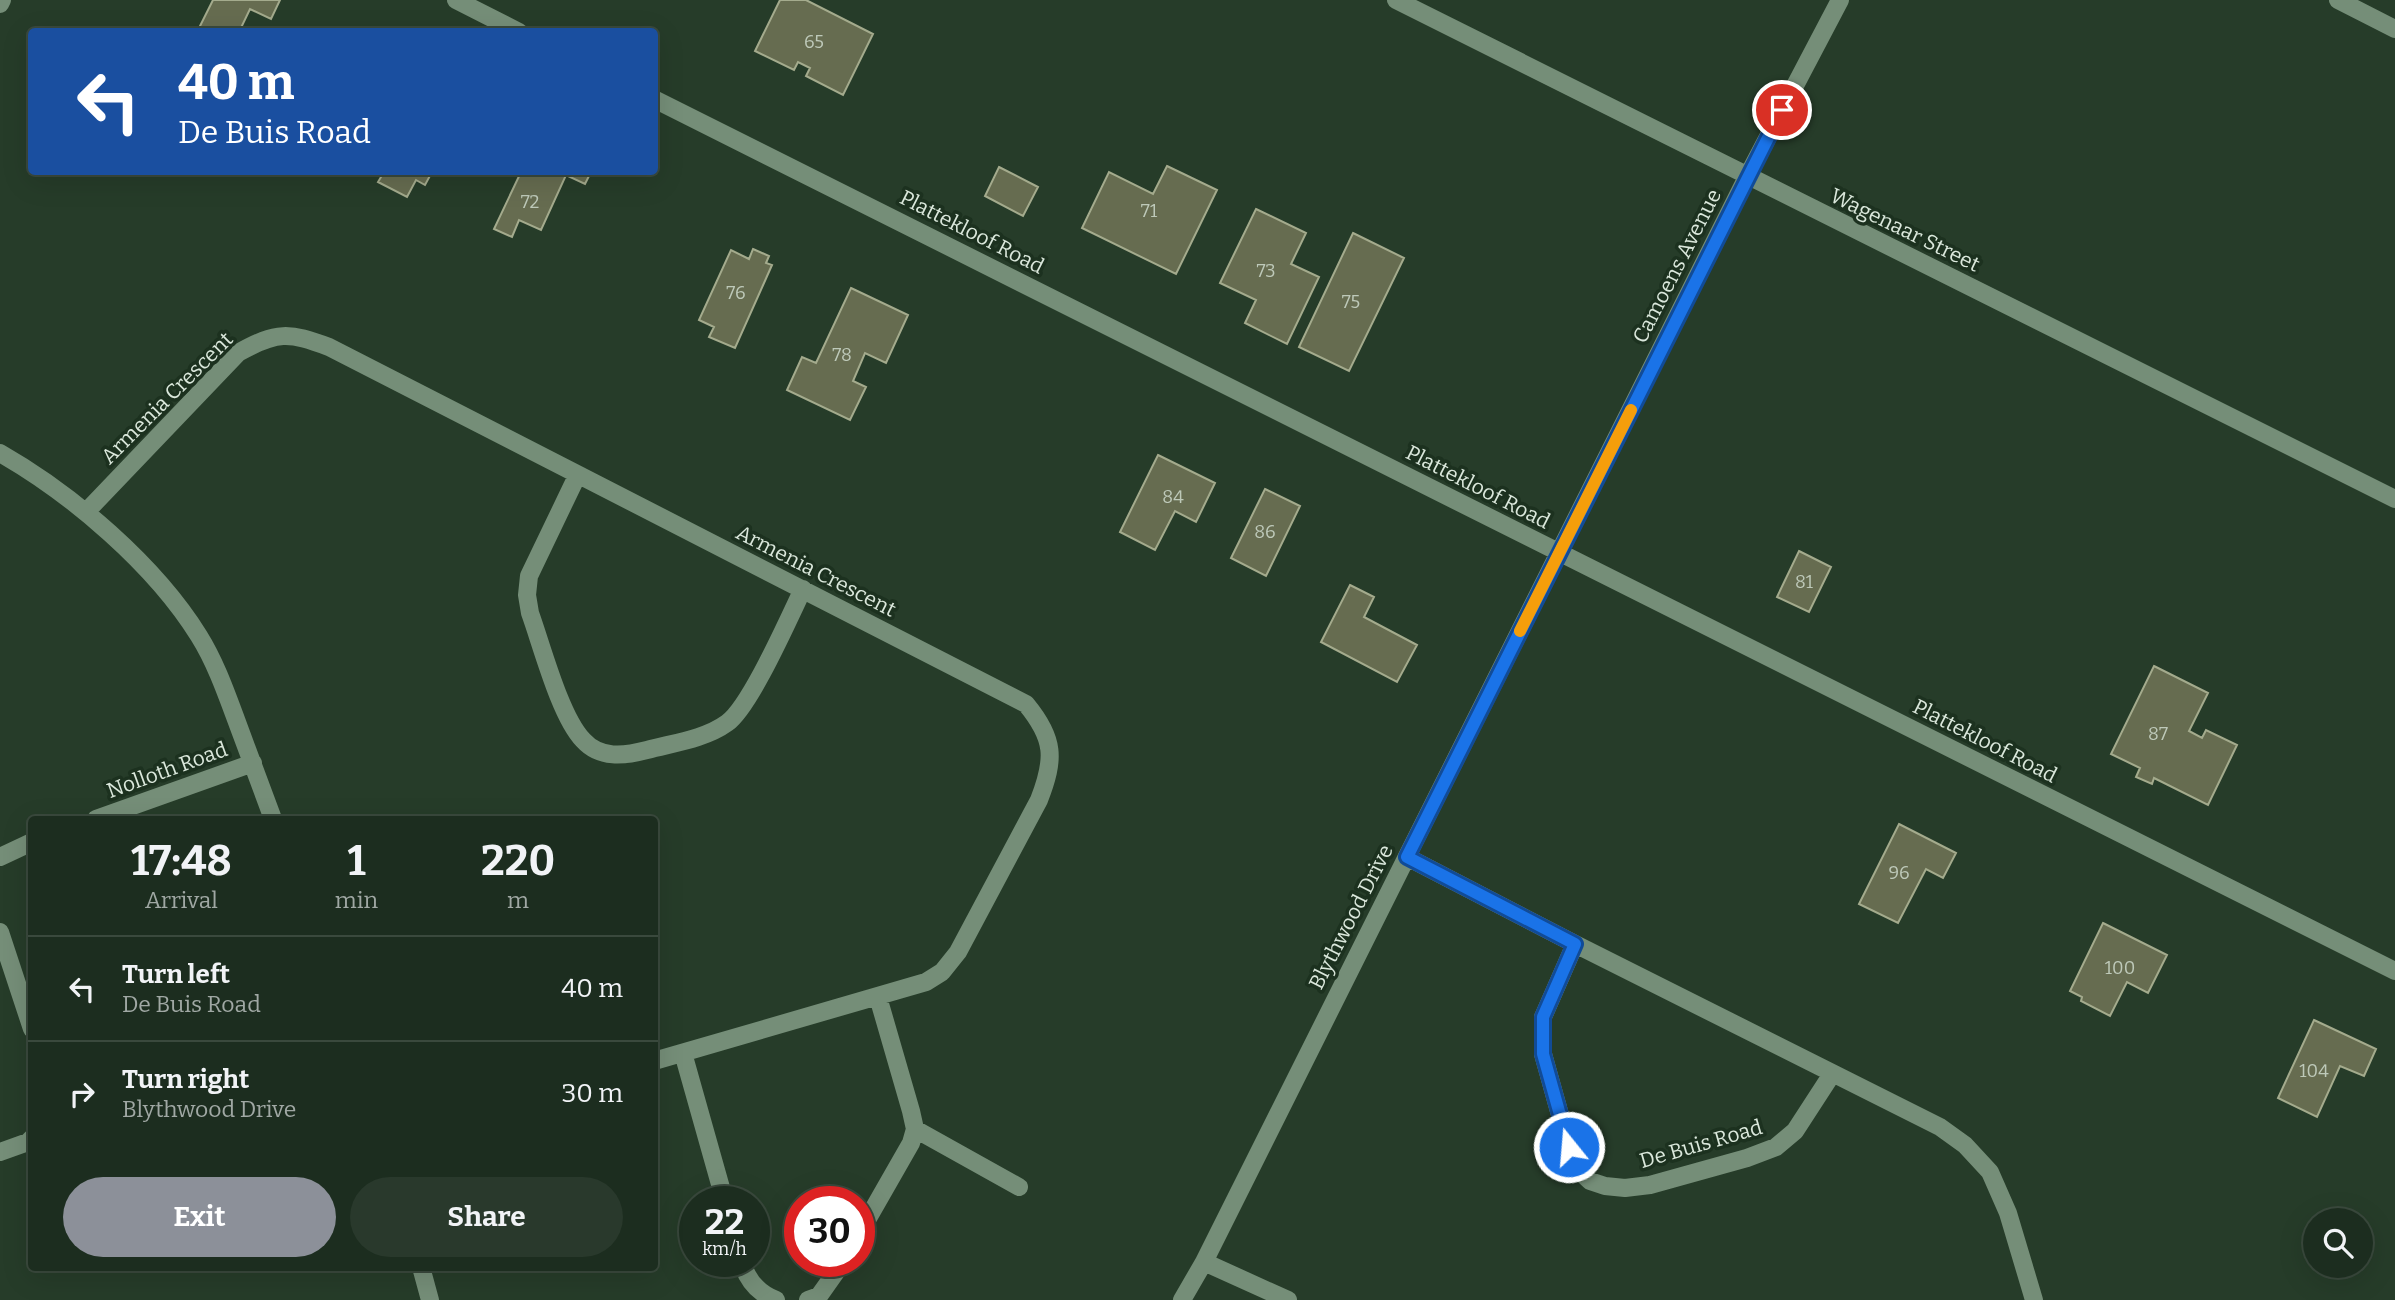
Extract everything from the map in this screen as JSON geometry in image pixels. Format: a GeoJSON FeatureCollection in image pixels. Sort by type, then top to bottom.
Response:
{"type":"FeatureCollection","features":[{"type":"Feature","properties":{"kind":"street"},"geometry":{"type":"LineString","coordinates":[[456,0],[511,28]]}},
{"type":"Feature","properties":{"kind":"street","name":"Wagenaar Street"},"geometry":{"type":"LineString","coordinates":[[1396,0],[2395,499]]}},
{"type":"Feature","properties":{"kind":"street","name":"Camoens Avenue"},"geometry":{"type":"LineString","coordinates":[[1559,553],[1747,177],[1839,0]]}},
{"type":"Feature","properties":{"kind":"street"},"geometry":{"type":"LineString","coordinates":[[2338,0],[2395,29]]}},
{"type":"Feature","properties":{"kind":"street","name":"Plattekloof Road"},"geometry":{"type":"LineString","coordinates":[[658,101],[2395,971]]}},
{"type":"Feature","properties":{"kind":"street","name":"Armenia Crescent"},"geometry":{"type":"LineString","coordinates":[[86,512],[238,353],[257,342],[278,335],[302,337],[329,347],[1026,704],[1040,721],[1048,739],[1051,755],[1048,777],[1039,800],[958,952],[942,972],[926,982],[878,997],[658,1060]]}},
{"type":"Feature","properties":{"kind":"street"},"geometry":{"type":"LineString","coordinates":[[0,453],[29,469],[86,512],[155,579],[198,635],[218,672],[273,816]]}},
{"type":"Feature","properties":{"kind":"street"},"geometry":{"type":"LineString","coordinates":[[577,476],[529,576],[527,595],[530,613],[568,719],[583,740],[598,752],[615,755],[634,753],[712,732],[729,722],[739,712],[803,589]]}},
{"type":"Feature","properties":{"kind":"street","name":"Blythwood Drive"},"geometry":{"type":"LineString","coordinates":[[1182,1300],[1204,1262],[1559,553]]}},
{"type":"Feature","properties":{"kind":"street","name":"Nolloth Road"},"geometry":{"type":"LineString","coordinates":[[104,816],[253,763]]}},
{"type":"Feature","properties":{"kind":"street"},"geometry":{"type":"LineString","coordinates":[[0,857],[28,844]]}},
{"type":"Feature","properties":{"kind":"street"},"geometry":{"type":"LineString","coordinates":[[1407,857],[1940,1127],[1965,1145],[1990,1172],[2008,1213],[2034,1300]]}},
{"type":"Feature","properties":{"kind":"street"},"geometry":{"type":"LineString","coordinates":[[0,932],[28,1017]]}},
{"type":"Feature","properties":{"kind":"street","name":"De Buis Road"},"geometry":{"type":"LineString","coordinates":[[1575,944],[1543,1017],[1543,1054],[1569,1147],[1577,1168],[1590,1181],[1625,1188],[1650,1185],[1747,1158],[1776,1147],[1795,1131],[1832,1073]]}},
{"type":"Feature","properties":{"kind":"street"},"geometry":{"type":"LineString","coordinates":[[875,1208],[905,1158],[915,1129],[878,997]]}},
{"type":"Feature","properties":{"kind":"street"},"geometry":{"type":"LineString","coordinates":[[683,1053],[720,1186]]}},
{"type":"Feature","properties":{"kind":"street"},"geometry":{"type":"LineString","coordinates":[[915,1129],[1019,1187]]}},
{"type":"Feature","properties":{"kind":"street"},"geometry":{"type":"LineString","coordinates":[[0,1152],[28,1142]]}},
{"type":"Feature","properties":{"kind":"street"},"geometry":{"type":"LineString","coordinates":[[1204,1262],[1288,1300]]}},
{"type":"Feature","properties":{"kind":"street"},"geometry":{"type":"LineString","coordinates":[[422,1271],[430,1300]]}},
{"type":"Feature","properties":{"kind":"street"},"geometry":{"type":"LineString","coordinates":[[748,1277],[762,1295],[776,1300]]}},
{"type":"Feature","properties":{"kind":"street"},"geometry":{"type":"LineString","coordinates":[[808,1300],[819,1296],[832,1277]]}},
{"type":"Feature","properties":{"kind":"building"},"geometry":{"type":"Polygon","coordinates":[[[213,0],[280,0],[271,19],[250,9],[241,28],[199,28],[213,0]]]}},
{"type":"Feature","properties":{"kind":"building"},"geometry":{"type":"Polygon","coordinates":[[[780,0],[806,0],[873,34],[843,95],[806,76],[810,68],[798,62],[794,70],[755,51],[780,0]]]}},
{"type":"Feature","properties":{"kind":"building"},"geometry":{"type":"Polygon","coordinates":[[[1167,166],[1217,190],[1176,274],[1082,228],[1109,172],[1153,194],[1167,166]]]}},
{"type":"Feature","properties":{"kind":"building"},"geometry":{"type":"Polygon","coordinates":[[[999,167],[1038,187],[1023,216],[985,196],[999,167]]]}},
{"type":"Feature","properties":{"kind":"building"},"geometry":{"type":"Polygon","coordinates":[[[382,175],[430,175],[425,185],[416,180],[407,197],[378,182],[382,175]]]}},
{"type":"Feature","properties":{"kind":"building"},"geometry":{"type":"Polygon","coordinates":[[[520,175],[566,175],[541,230],[519,220],[512,237],[494,229],[520,175]]]}},
{"type":"Feature","properties":{"kind":"building"},"geometry":{"type":"Polygon","coordinates":[[[566,175],[590,175],[585,184],[566,175]]]}},
{"type":"Feature","properties":{"kind":"building"},"geometry":{"type":"Polygon","coordinates":[[[1256,209],[1306,233],[1291,264],[1319,277],[1287,344],[1245,323],[1256,300],[1220,283],[1256,209]]]}},
{"type":"Feature","properties":{"kind":"building"},"geometry":{"type":"Polygon","coordinates":[[[1353,233],[1404,258],[1349,371],[1299,347],[1353,233]]]}},
{"type":"Feature","properties":{"kind":"building"},"geometry":{"type":"Polygon","coordinates":[[[753,249],[769,256],[766,263],[772,265],[735,348],[709,337],[714,327],[699,320],[731,250],[749,259],[753,249]]]}},
{"type":"Feature","properties":{"kind":"building"},"geometry":{"type":"Polygon","coordinates":[[[851,288],[908,315],[886,363],[865,353],[853,381],[866,387],[850,420],[787,390],[802,357],[816,363],[851,288]]]}},
{"type":"Feature","properties":{"kind":"building"},"geometry":{"type":"Polygon","coordinates":[[[1158,455],[1215,483],[1196,522],[1175,511],[1155,550],[1120,532],[1158,455]]]}},
{"type":"Feature","properties":{"kind":"building"},"geometry":{"type":"Polygon","coordinates":[[[1265,489],[1300,506],[1266,576],[1231,558],[1265,489]]]}},
{"type":"Feature","properties":{"kind":"building"},"geometry":{"type":"Polygon","coordinates":[[[1799,551],[1831,567],[1809,612],[1777,597],[1799,551]]]}},
{"type":"Feature","properties":{"kind":"building"},"geometry":{"type":"Polygon","coordinates":[[[1350,585],[1374,597],[1364,617],[1417,645],[1397,682],[1321,642],[1350,585]]]}},
{"type":"Feature","properties":{"kind":"building"},"geometry":{"type":"Polygon","coordinates":[[[2154,666],[2208,693],[2189,731],[2202,738],[2206,730],[2237,745],[2208,805],[2154,778],[2152,784],[2136,777],[2140,768],[2111,754],[2154,666]]]}},
{"type":"Feature","properties":{"kind":"building"},"geometry":{"type":"Polygon","coordinates":[[[1899,824],[1956,853],[1943,878],[1926,869],[1898,923],[1859,904],[1899,824]]]}},
{"type":"Feature","properties":{"kind":"building"},"geometry":{"type":"Polygon","coordinates":[[[2103,923],[2167,955],[2148,993],[2127,982],[2110,1016],[2081,1001],[2082,997],[2070,991],[2103,923]]]}},
{"type":"Feature","properties":{"kind":"building"},"geometry":{"type":"Polygon","coordinates":[[[2314,1020],[2376,1049],[2364,1076],[2340,1066],[2317,1117],[2278,1098],[2314,1020]]]}},
{"type":"Feature","properties":{"kind":"slow traffic"},"geometry":{"type":"LineString","coordinates":[[1520,631],[1631,410]]}},
{"type":"Feature","properties":{"kind":"route"},"geometry":{"type":"LineString","coordinates":[[1569,1147],[1543,1054],[1543,1017],[1575,944],[1407,857],[1782,110]]}}]}
